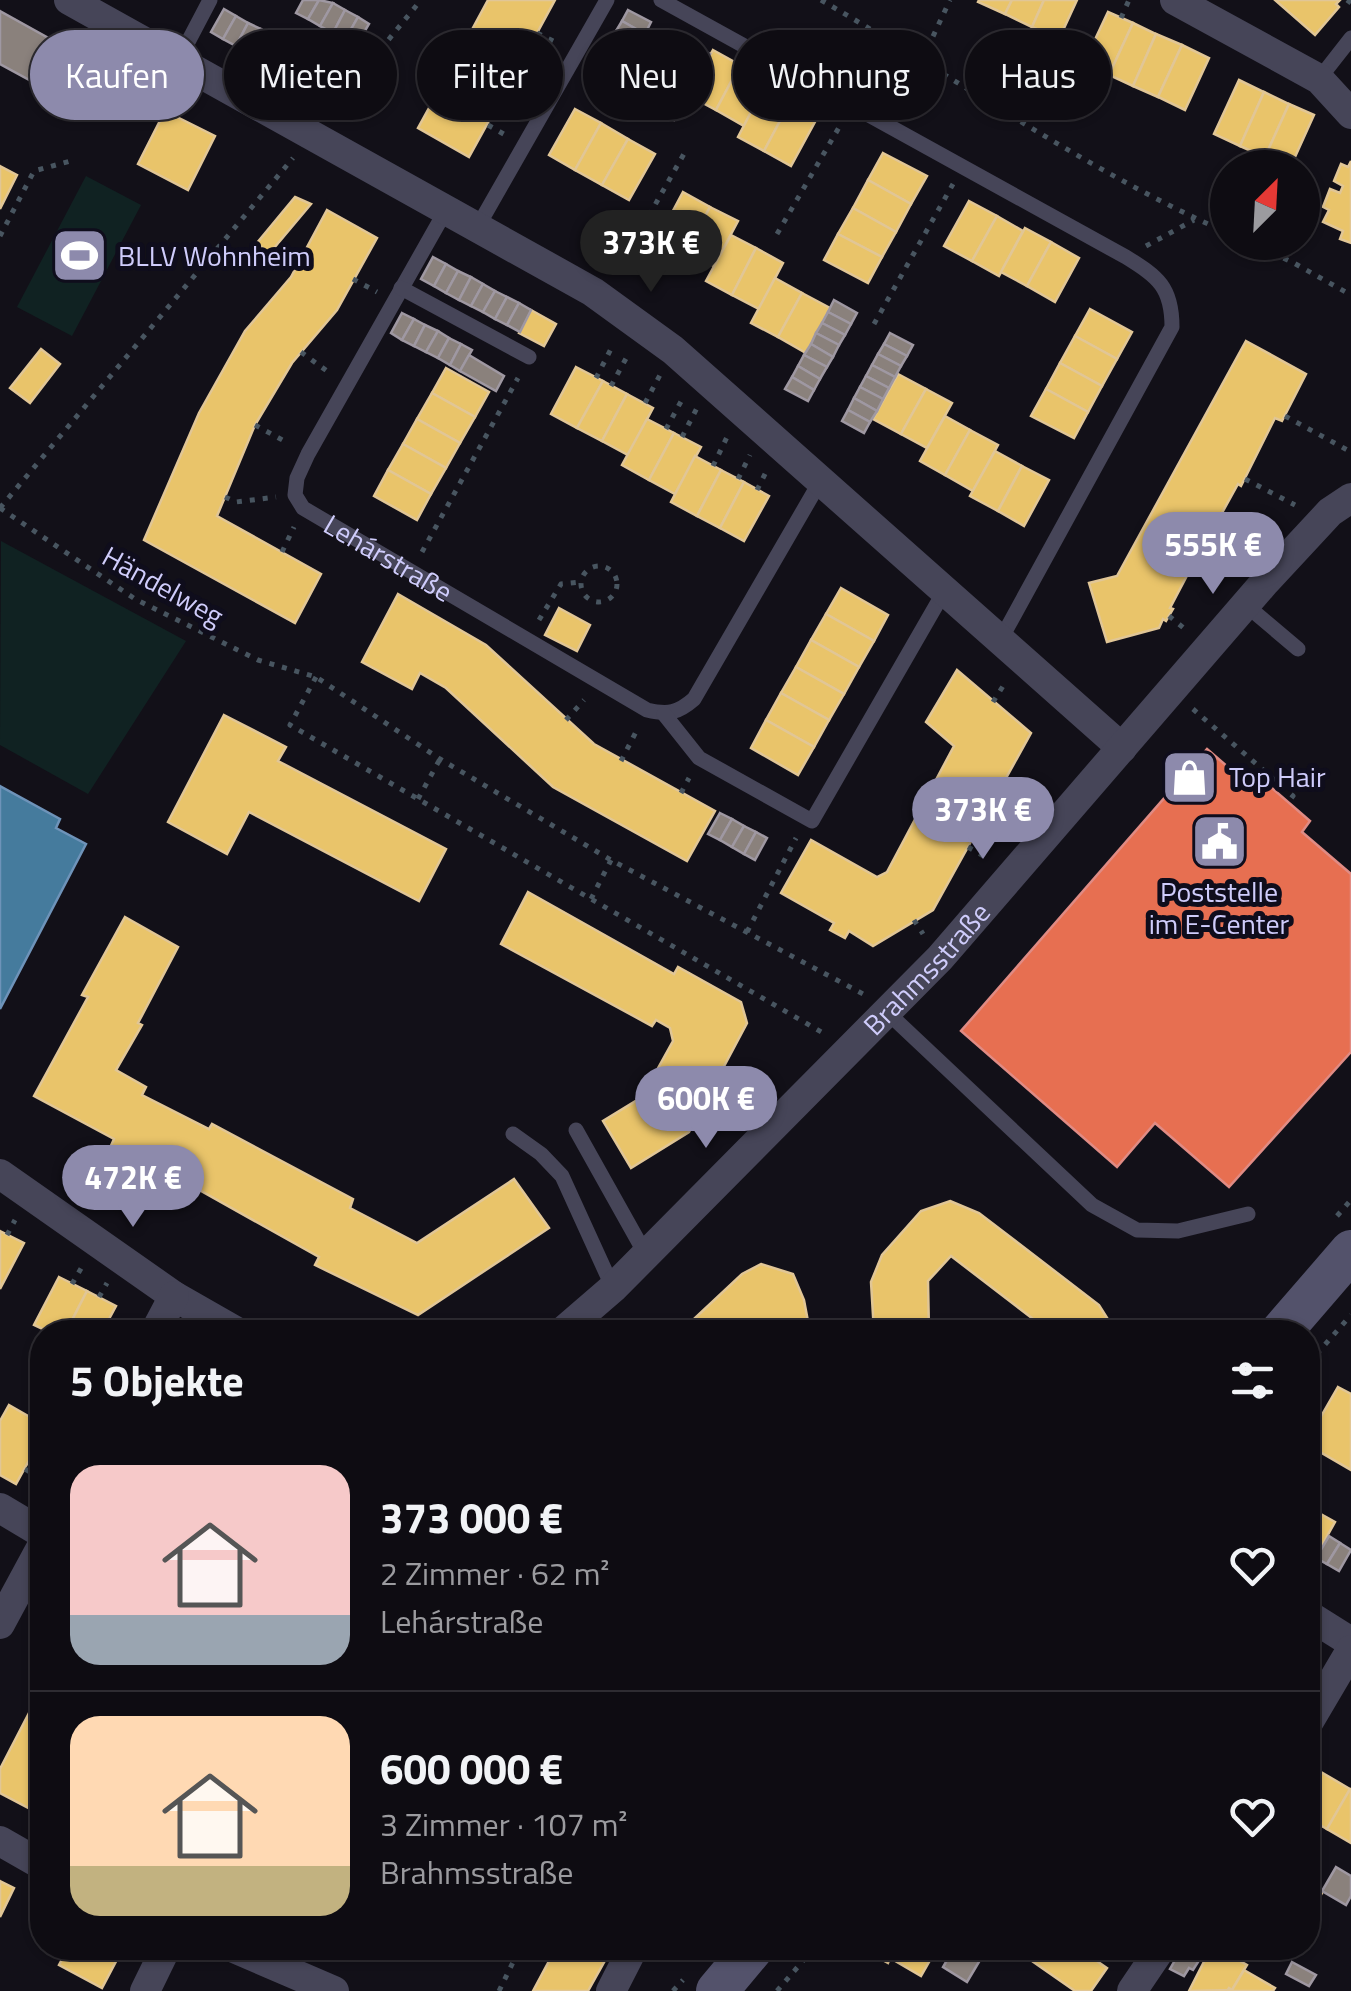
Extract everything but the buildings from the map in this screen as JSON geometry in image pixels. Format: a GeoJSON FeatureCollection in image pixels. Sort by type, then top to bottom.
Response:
{"type":"FeatureCollection","features":[{"type":"Feature","properties":{"kind":"main road"},"geometry":{"type":"LineString","coordinates":[[1291,1320],[1351,1251]]}},
{"type":"Feature","properties":{"kind":"main road"},"geometry":{"type":"LineString","coordinates":[[718,1991],[743,1960]]}},
{"type":"Feature","properties":{"kind":"street"},"geometry":{"type":"LineString","coordinates":[[68,0],[123,30]]}},
{"type":"Feature","properties":{"kind":"street"},"geometry":{"type":"LineString","coordinates":[[1176,0],[1319,79],[1351,114]]}},
{"type":"Feature","properties":{"kind":"street"},"geometry":{"type":"LineString","coordinates":[[204,75],[602,298],[673,350],[1122,748]]}},
{"type":"Feature","properties":{"kind":"street","name":"Brahmsstraße"},"geometry":{"type":"LineString","coordinates":[[576,1320],[646,1254],[876,1004],[940,958],[1246,605],[1323,520],[1351,498]]}},
{"type":"Feature","properties":{"kind":"street"},"geometry":{"type":"LineString","coordinates":[[0,1174],[174,1296],[216,1320]]}},
{"type":"Feature","properties":{"kind":"street"},"geometry":{"type":"LineString","coordinates":[[161,1320],[174,1296]]}},
{"type":"Feature","properties":{"kind":"street"},"geometry":{"type":"LineString","coordinates":[[0,1508],[30,1526]]}},
{"type":"Feature","properties":{"kind":"street"},"geometry":{"type":"LineString","coordinates":[[0,1624],[30,1568]]}},
{"type":"Feature","properties":{"kind":"street"},"geometry":{"type":"LineString","coordinates":[[1320,1623],[1351,1642]]}},
{"type":"Feature","properties":{"kind":"street"},"geometry":{"type":"LineString","coordinates":[[1320,1703],[1351,1650]]}},
{"type":"Feature","properties":{"kind":"street"},"geometry":{"type":"LineString","coordinates":[[0,1842],[30,1858]]}},
{"type":"Feature","properties":{"kind":"street"},"geometry":{"type":"LineString","coordinates":[[145,1991],[160,1960]]}},
{"type":"Feature","properties":{"kind":"street"},"geometry":{"type":"LineString","coordinates":[[262,1960],[334,1991]]}},
{"type":"Feature","properties":{"kind":"street"},"geometry":{"type":"LineString","coordinates":[[611,1991],[627,1960]]}},
{"type":"Feature","properties":{"kind":"street"},"geometry":{"type":"LineString","coordinates":[[1132,1991],[1153,1960]]}},
{"type":"Feature","properties":{"kind":"lane"},"geometry":{"type":"LineString","coordinates":[[194,30],[210,0]]}},
{"type":"Feature","properties":{"kind":"lane"},"geometry":{"type":"LineString","coordinates":[[477,228],[606,0]]}},
{"type":"Feature","properties":{"kind":"lane"},"geometry":{"type":"LineString","coordinates":[[661,0],[733,40]]}},
{"type":"Feature","properties":{"kind":"lane"},"geometry":{"type":"LineString","coordinates":[[1319,79],[1351,38]]}},
{"type":"Feature","properties":{"kind":"lane"},"geometry":{"type":"LineString","coordinates":[[876,120],[1156,276],[1172,308],[1172,327],[1001,639]]}},
{"type":"Feature","properties":{"kind":"lane"},"geometry":{"type":"LineString","coordinates":[[295,495],[297,478],[308,454],[446,210]]}},
{"type":"Feature","properties":{"kind":"lane"},"geometry":{"type":"LineString","coordinates":[[401,288],[529,358]]}},
{"type":"Feature","properties":{"kind":"lane"},"geometry":{"type":"LineString","coordinates":[[664,714],[680,712],[694,698],[821,480]]}},
{"type":"Feature","properties":{"kind":"lane","name":"Lehárstraße"},"geometry":{"type":"LineString","coordinates":[[295,495],[303,508],[647,710],[664,714]]}},
{"type":"Feature","properties":{"kind":"lane"},"geometry":{"type":"LineString","coordinates":[[664,714],[699,758],[812,821],[945,590]]}},
{"type":"Feature","properties":{"kind":"lane"},"geometry":{"type":"LineString","coordinates":[[1246,605],[1298,649]]}},
{"type":"Feature","properties":{"kind":"lane"},"geometry":{"type":"LineString","coordinates":[[876,1004],[1078,1192],[1137,1230],[1178,1231],[1248,1214]]}},
{"type":"Feature","properties":{"kind":"lane"},"geometry":{"type":"LineString","coordinates":[[576,1130],[646,1254]]}},
{"type":"Feature","properties":{"kind":"lane"},"geometry":{"type":"LineString","coordinates":[[513,1134],[542,1154],[562,1176],[612,1288]]}},
{"type":"Feature","properties":{"kind":"path"},"geometry":{"type":"LineString","coordinates":[[0,508],[421,0]]}},
{"type":"Feature","properties":{"kind":"path"},"geometry":{"type":"LineString","coordinates":[[822,0],[873,30]]}},
{"type":"Feature","properties":{"kind":"path"},"geometry":{"type":"LineString","coordinates":[[937,30],[950,0]]}},
{"type":"Feature","properties":{"kind":"path"},"geometry":{"type":"LineString","coordinates":[[1121,18],[1129,0]]}},
{"type":"Feature","properties":{"kind":"path"},"geometry":{"type":"LineString","coordinates":[[945,73],[1044,137],[1210,225]]}},
{"type":"Feature","properties":{"kind":"path"},"geometry":{"type":"LineString","coordinates":[[778,234],[843,120]]}},
{"type":"Feature","properties":{"kind":"path"},"geometry":{"type":"LineString","coordinates":[[890,128],[894,120]]}},
{"type":"Feature","properties":{"kind":"path"},"geometry":{"type":"LineString","coordinates":[[602,298],[685,152]]}},
{"type":"Feature","properties":{"kind":"path"},"geometry":{"type":"LineString","coordinates":[[0,236],[34,171],[74,160]]}},
{"type":"Feature","properties":{"kind":"path"},"geometry":{"type":"LineString","coordinates":[[874,324],[962,168]]}},
{"type":"Feature","properties":{"kind":"path"},"geometry":{"type":"LineString","coordinates":[[1126,257],[1195,219]]}},
{"type":"Feature","properties":{"kind":"path"},"geometry":{"type":"LineString","coordinates":[[1283,260],[1351,295]]}},
{"type":"Feature","properties":{"kind":"path"},"geometry":{"type":"LineString","coordinates":[[301,352],[346,384]]}},
{"type":"Feature","properties":{"kind":"path"},"geometry":{"type":"LineString","coordinates":[[411,570],[529,358]]}},
{"type":"Feature","properties":{"kind":"path"},"geometry":{"type":"LineString","coordinates":[[1285,416],[1351,452]]}},
{"type":"Feature","properties":{"kind":"path"},"geometry":{"type":"LineString","coordinates":[[255,425],[308,454]]}},
{"type":"Feature","properties":{"kind":"path"},"geometry":{"type":"LineString","coordinates":[[1245,479],[1323,520]]}},
{"type":"Feature","properties":{"kind":"path"},"geometry":{"type":"LineString","coordinates":[[225,497],[236,502],[295,495]]}},
{"type":"Feature","properties":{"kind":"path","name":"Händelweg"},"geometry":{"type":"LineString","coordinates":[[0,508],[135,599],[258,660],[316,676],[440,759],[611,860],[876,1004]]}},
{"type":"Feature","properties":{"kind":"path"},"geometry":{"type":"LineString","coordinates":[[603,566],[613,573],[616,583],[608,599],[597,602],[586,596],[581,582],[587,570],[603,566]]}},
{"type":"Feature","properties":{"kind":"path"},"geometry":{"type":"LineString","coordinates":[[528,638],[561,584],[581,582]]}},
{"type":"Feature","properties":{"kind":"path"},"geometry":{"type":"LineString","coordinates":[[316,676],[290,725],[822,1033],[837,1020]]}},
{"type":"Feature","properties":{"kind":"path"},"geometry":{"type":"LineString","coordinates":[[1172,690],[1293,796],[1288,802]]}},
{"type":"Feature","properties":{"kind":"path"},"geometry":{"type":"LineString","coordinates":[[621,760],[647,710]]}},
{"type":"Feature","properties":{"kind":"path"},"geometry":{"type":"LineString","coordinates":[[418,799],[440,759]]}},
{"type":"Feature","properties":{"kind":"path"},"geometry":{"type":"LineString","coordinates":[[747,932],[807,818]]}},
{"type":"Feature","properties":{"kind":"path"},"geometry":{"type":"LineString","coordinates":[[591,899],[611,860]]}},
{"type":"Feature","properties":{"kind":"path"},"geometry":{"type":"LineString","coordinates":[[851,1008],[876,1004]]}},
{"type":"Feature","properties":{"kind":"path"},"geometry":{"type":"LineString","coordinates":[[1320,1350],[1351,1315]]}},
{"type":"Feature","properties":{"kind":"path"},"geometry":{"type":"LineString","coordinates":[[25,1469],[30,1472]]}},
{"type":"Feature","properties":{"kind":"path"},"geometry":{"type":"LineString","coordinates":[[499,1991],[514,1960]]}},
{"type":"Feature","properties":{"kind":"path"},"geometry":{"type":"LineString","coordinates":[[777,1991],[804,1960]]}},
{"type":"Feature","properties":{"kind":"shaded area","name":"BLLV Wohnheim"},"geometry":{"type":"Polygon","coordinates":[[[86,176],[141,205],[72,336],[17,307],[86,176]]]}},
{"type":"Feature","properties":{"kind":"shaded area"},"geometry":{"type":"Polygon","coordinates":[[[1,541],[186,641],[88,794],[0,745],[1,541]]]}},
{"type":"Feature","properties":{"kind":"place","name":"BLLV Wohnheim"},"geometry":{"type":"Point","coordinates":[79,256]}},
{"type":"Feature","properties":{"kind":"place","name":"Top Hair"},"geometry":{"type":"Point","coordinates":[1190,777]}},
{"type":"Feature","properties":{"kind":"place","name":"Poststelle im E-Center"},"geometry":{"type":"Point","coordinates":[1219,841]}}]}
